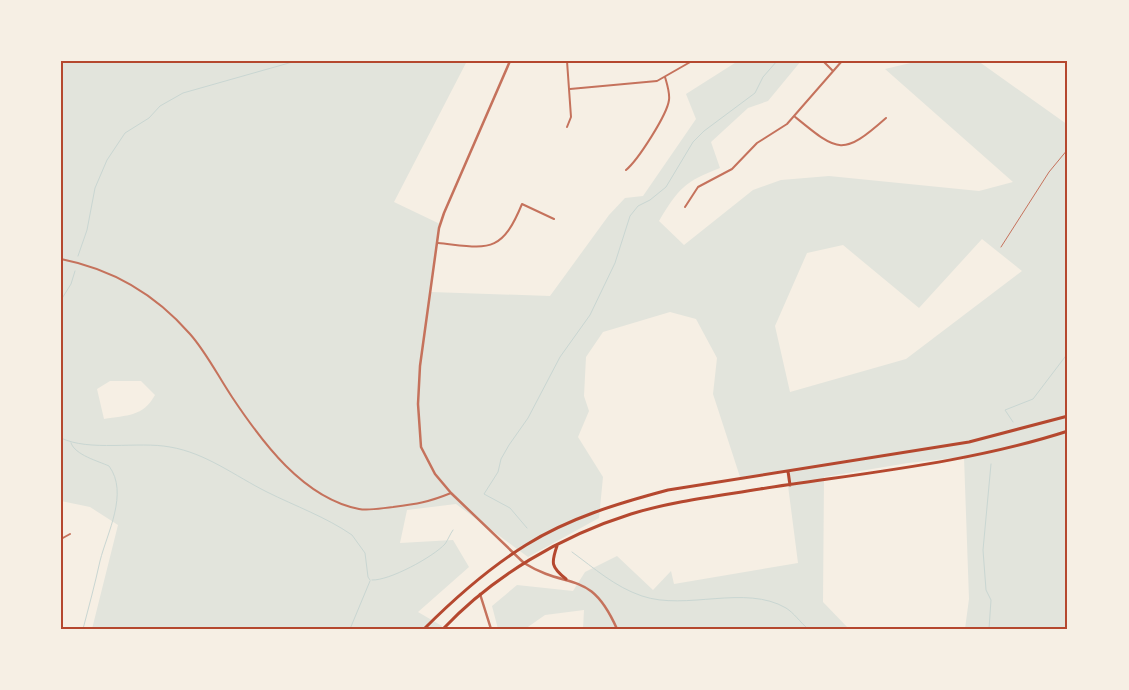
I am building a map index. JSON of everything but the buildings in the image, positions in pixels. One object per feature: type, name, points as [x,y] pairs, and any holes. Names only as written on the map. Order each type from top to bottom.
[{"type":"main road","points":[[424,629],[475,582],[527,544],[578,520],[626,502],[668,490],[968,442],[1068,416]]},
{"type":"main road","points":[[443,629],[480,594],[524,563],[557,545],[631,514],[716,496],[971,456],[1068,431]]},
{"type":"main road","points":[[788,471],[790,484]]},
{"type":"main road","points":[[557,545],[552,559],[555,570],[566,579]]},
{"type":"street","points":[[510,61],[444,212],[420,366],[418,427],[421,446],[435,474],[451,493],[524,563],[537,572],[588,587],[602,600],[617,629]]},
{"type":"street","points":[[567,61],[571,117],[567,127]]},
{"type":"street","points":[[570,89],[657,82],[692,61]]},
{"type":"street","points":[[823,61],[833,71]]},
{"type":"street","points":[[685,207],[698,187],[732,169],[757,142],[780,131],[842,61]]},
{"type":"street","points":[[626,170],[637,161],[668,104],[669,93],[666,77]]},
{"type":"street","points":[[794,116],[827,143],[848,146],[860,141],[886,118]]},
{"type":"street","points":[[438,243],[474,247],[494,244],[511,228],[522,204],[554,218]]},
{"type":"street","points":[[61,259],[90,267],[138,287],[164,307],[198,343],[232,398],[280,460],[306,485],[323,497],[361,510],[426,504],[451,493]]},
{"type":"street","points":[[61,539],[70,534]]},
{"type":"street","points":[[480,594],[491,629]]},
{"type":"lane","points":[[1001,247],[1048,172],[1068,149]]},
{"type":"shaded area","points":[[61,61],[467,61],[394,202],[440,224],[431,292],[550,296],[609,215],[625,198],[643,196],[696,119],[686,94],[738,61],[801,61],[768,101],[748,108],[711,142],[720,168],[690,182],[684,187],[659,221],[684,245],[753,190],[781,180],[829,176],[979,191],[1013,182],[885,69],[919,61],[978,61],[1068,125],[1068,629],[965,629],[969,599],[964,457],[908,463],[824,477],[823,602],[849,629],[583,629],[584,610],[545,615],[525,629],[498,629],[492,606],[517,585],[573,591],[585,572],[617,556],[653,590],[671,571],[674,584],[798,563],[786,470],[741,480],[713,394],[717,358],[696,319],[670,312],[603,332],[586,357],[584,396],[589,411],[578,437],[603,477],[599,518],[528,557],[456,504],[407,510],[400,543],[453,540],[469,567],[418,612],[442,626],[440,629],[92,629],[118,525],[90,507],[61,501]],"holes":[[[982,239],[1022,271],[906,359],[790,392],[775,326],[807,253],[843,245],[919,308]],[[110,381],[141,381],[155,395],[145,407],[134,414],[104,419],[97,389]]]},
{"type":"waterway","points":[[78,256],[87,230],[95,188],[107,160],[125,133],[149,118],[160,106],[183,93],[296,61]]},
{"type":"waterway","points":[[527,528],[510,508],[484,494],[498,472],[501,459],[528,418],[560,357],[590,315],[615,263],[630,216],[638,206],[650,200],[666,187],[693,142],[704,131],[755,93],[763,77],[777,61]]},
{"type":"waterway","points":[[61,300],[71,284],[75,271]]},
{"type":"waterway","points":[[1013,422],[1005,410],[1033,399],[1068,353]]},
{"type":"waterway","points":[[61,438],[85,444],[157,445],[196,454],[352,535],[365,553],[370,580]]},
{"type":"waterway","points":[[71,443],[77,451],[109,466],[115,477],[117,488],[115,513],[100,561],[83,629]]},
{"type":"waterway","points":[[989,629],[991,600],[986,590],[983,550],[991,464]]},
{"type":"waterway","points":[[372,580],[389,577],[421,561],[445,544],[453,530]]},
{"type":"waterway","points":[[572,552],[614,582],[642,596],[659,600],[677,601],[734,598],[770,601],[789,610],[808,629]]},
{"type":"waterway","points":[[350,629],[370,581]]}]
